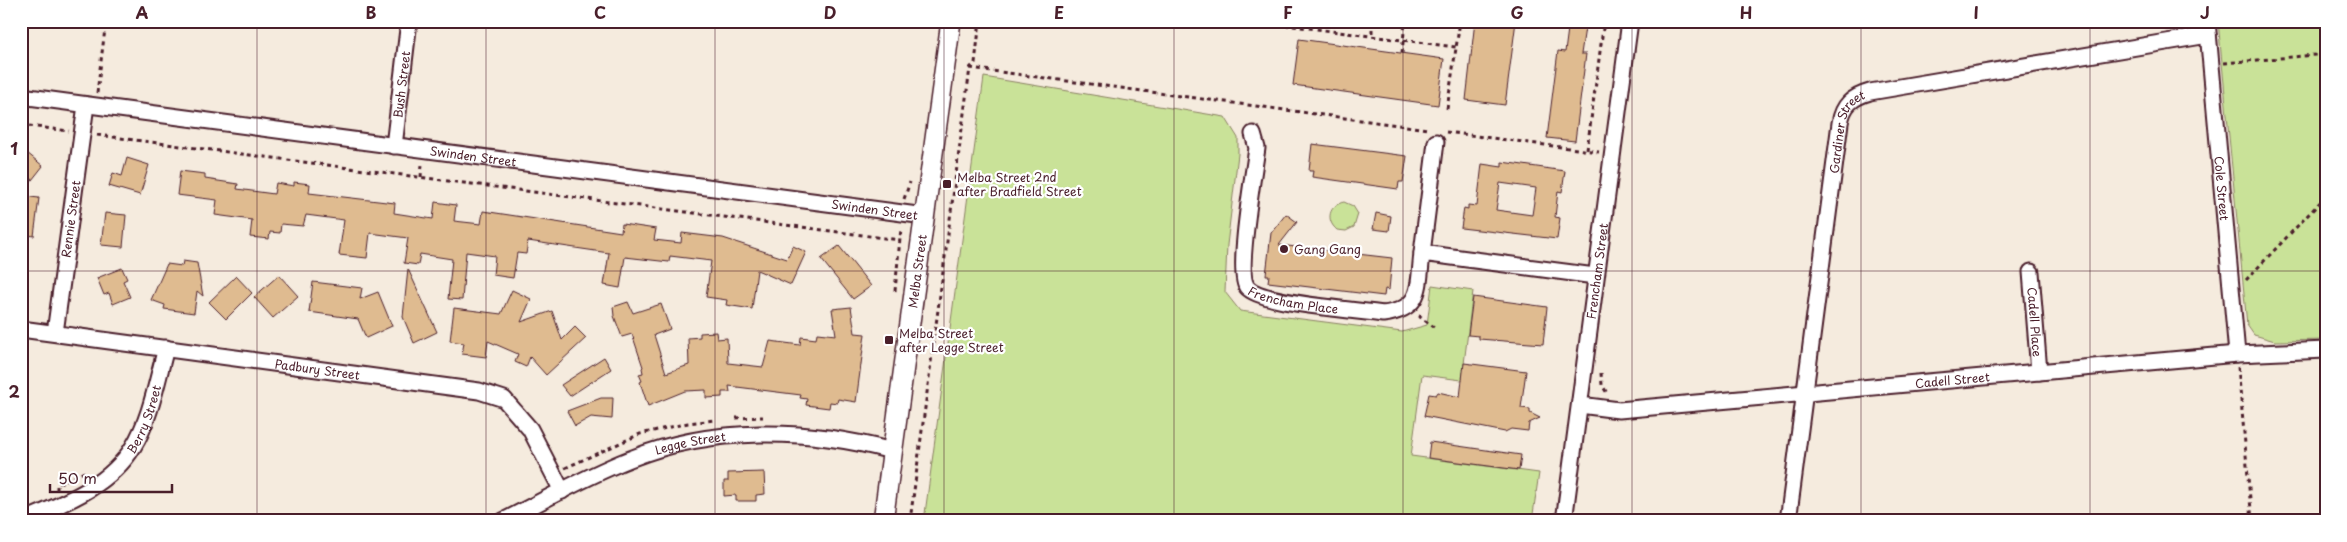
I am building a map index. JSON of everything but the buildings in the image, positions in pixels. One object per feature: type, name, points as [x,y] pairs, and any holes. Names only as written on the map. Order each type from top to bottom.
[{"type":"street","name":"Bush Street","points":[[394,146],[410,21]]},
{"type":"street","name":"Melba Street","points":[[884,521],[951,21]]},
{"type":"street","name":"Frencham Street","points":[[1564,521],[1630,21]]},
{"type":"street","name":"Cole Street","points":[[2208,28],[2237,354]]},
{"type":"street","name":"Gardiner Street","points":[[1788,521],[1840,123],[1842,113],[1847,104],[1858,96],[1870,92],[2208,28]]},
{"type":"street","name":"Swinden Street","points":[[21,96],[925,216]]},
{"type":"street","name":"Rennie Street","points":[[55,334],[82,133],[90,106]]},
{"type":"street","name":"Frencham Place","points":[[1253,134],[1257,148],[1242,263],[1246,286],[1255,294],[1274,300],[1384,314],[1400,312],[1408,307],[1413,301],[1418,287],[1436,134]]},
{"type":"street","points":[[1422,253],[1595,276]]},
{"type":"street","name":"Cadell Place","points":[[2031,272],[2039,372]]},
{"type":"street","name":"Padbury Street","points":[[21,329],[479,391],[504,399],[530,429],[562,491]]},
{"type":"street","name":"Berry Street","points":[[23,521],[72,499],[118,468],[133,447],[145,421],[166,348]]},
{"type":"street","name":"Cadell Street","points":[[1580,405],[1620,410],[2237,354],[2326,350]]},
{"type":"street","name":"Legge Street","points":[[503,521],[629,459],[698,438],[782,434],[872,446],[892,451]]},
{"type":"path","points":[[90,106],[106,21]]},
{"type":"path","points":[[910,521],[970,68],[975,63],[980,21]]},
{"type":"path","points":[[1372,21],[1372,37]]},
{"type":"path","points":[[1402,53],[1405,21]]},
{"type":"path","points":[[1446,109],[1460,21]]},
{"type":"path","points":[[1587,150],[1604,21]]},
{"type":"path","points":[[1277,24],[1456,47]]},
{"type":"path","points":[[2211,65],[2326,54]]},
{"type":"path","points":[[970,68],[1436,134],[1599,152]]},
{"type":"path","points":[[21,125],[900,240]]},
{"type":"path","points":[[2241,286],[2326,196]]},
{"type":"path","points":[[2237,354],[2252,521]]},
{"type":"path","points":[[1600,376],[1602,385],[1610,396]]},
{"type":"path","points":[[57,484],[90,469]]},
{"type":"green space","points":[[2218,21],[2326,21],[2326,340],[2275,341],[2254,335],[2247,325]]},
{"type":"green space","points":[[984,77],[1225,117],[1238,138],[1238,154],[1227,245],[1225,292],[1240,311],[1402,332],[1427,325],[1432,285],[1473,291],[1462,380],[1422,375],[1411,456],[1539,473],[1532,521],[924,521]]},
{"type":"green space","points":[[1344,202],[1353,206],[1358,214],[1354,227],[1346,231],[1337,230],[1330,218],[1330,213],[1335,206]]},
{"type":"place","name":"Melba Street 2nd after Bradfield Street","points":[[947,184]]},
{"type":"place","name":"Gang Gang","points":[[1284,249]]},
{"type":"place","name":"Melba Street after Legge Street","points":[[889,340]]}]
